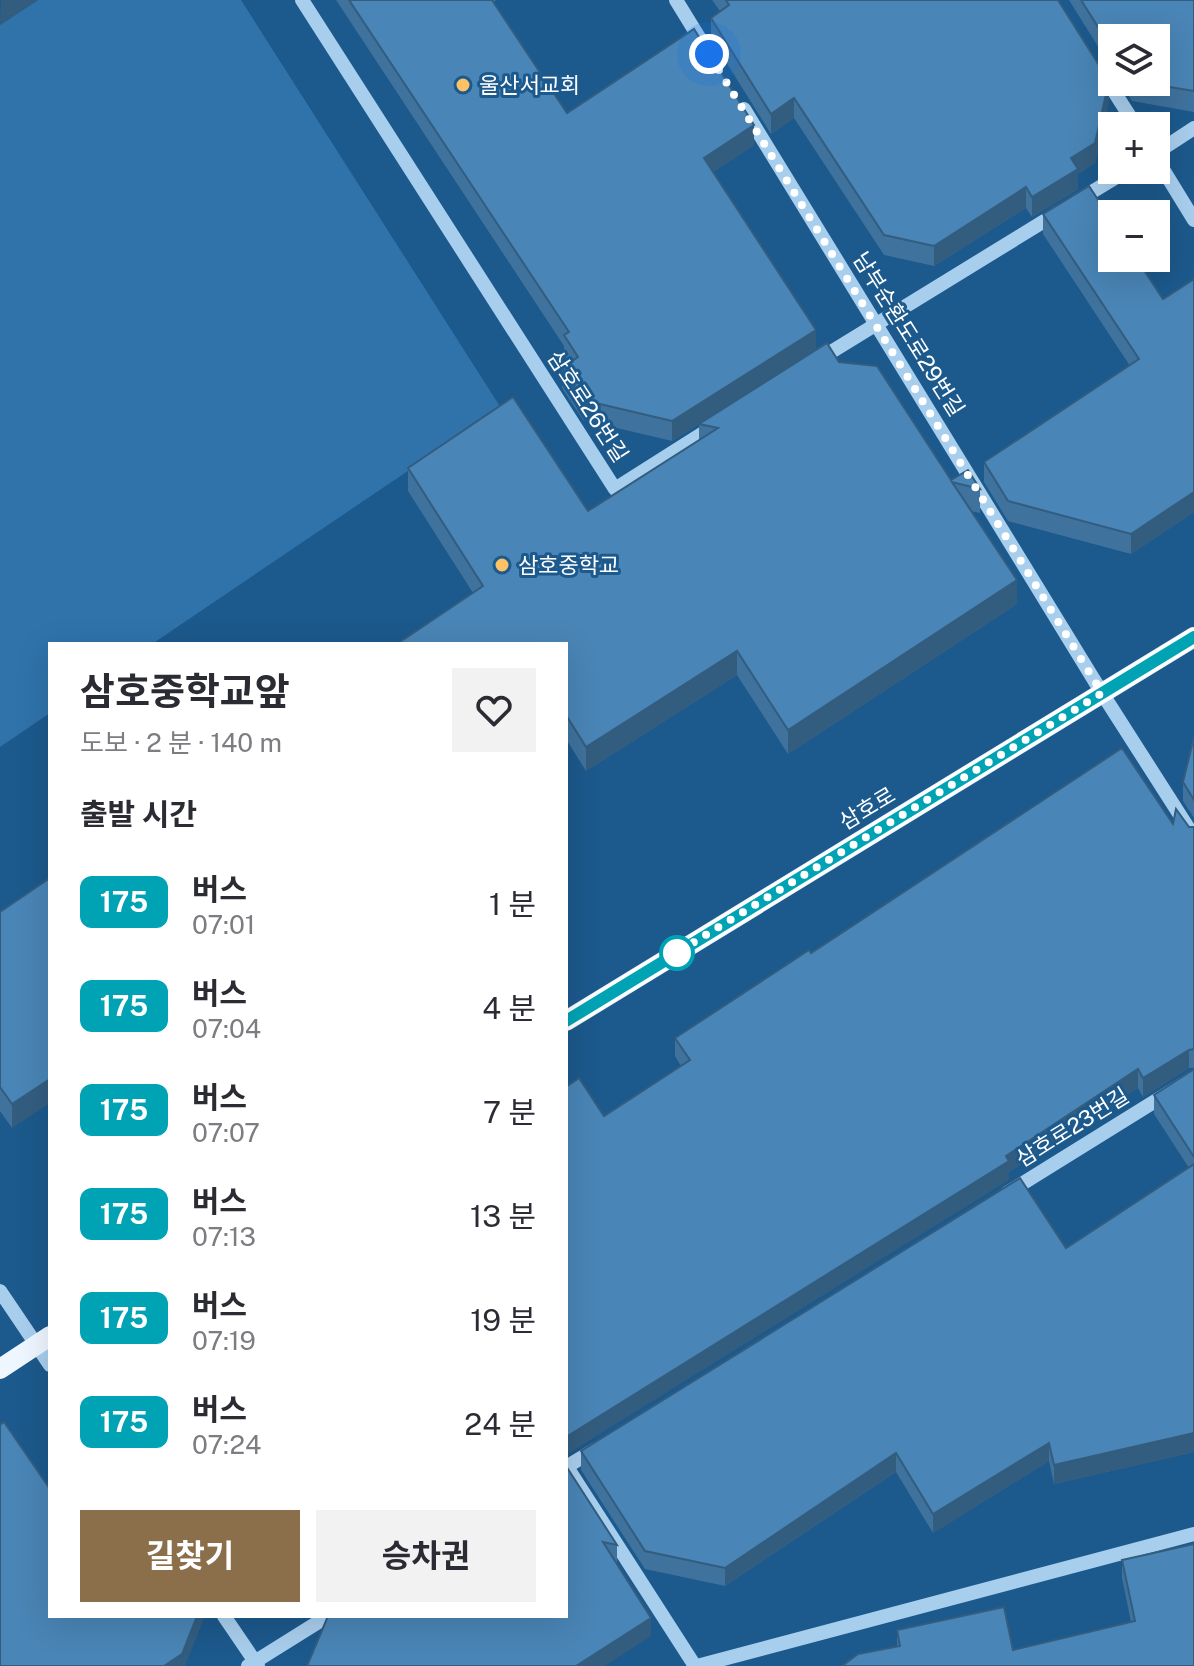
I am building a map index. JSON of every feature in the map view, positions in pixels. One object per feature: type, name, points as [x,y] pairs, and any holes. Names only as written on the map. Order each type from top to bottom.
[{"type":"main road","name":"삼호로","points":[[568,1020],[1194,637]]},
{"type":"main road","points":[[0,1369],[43,1341]]},
{"type":"street","name":"삼호로26번길","points":[[302,0],[615,489],[730,416]]},
{"type":"street","points":[[676,0],[709,54]]},
{"type":"street","points":[[1088,50],[1127,112]]},
{"type":"street","name":"남부순환도로29번길","points":[[735,94],[1102,693]]},
{"type":"street","points":[[1170,145],[1194,128]]},
{"type":"street","points":[[1170,179],[1194,220]]},
{"type":"street","points":[[807,367],[1105,184]]},
{"type":"street","points":[[1102,693],[1194,837]]},
{"type":"street","name":"삼호로23번길","points":[[994,1202],[1194,1077]]},
{"type":"street","points":[[0,1291],[43,1341]]},
{"type":"street","points":[[568,1466],[607,1442]]},
{"type":"street","points":[[568,1469],[696,1666],[1194,1534]]},
{"type":"street","points":[[225,1618],[254,1664],[325,1618]]},
{"type":"shaded area","points":[[38,0],[241,0],[501,408],[155,642],[48,642],[48,714],[0,747],[0,25]]},
{"type":"building","points":[[349,0],[492,0],[567,113],[694,29],[754,125],[704,158],[816,330],[672,421],[583,400],[562,368],[578,357],[564,335],[569,332]]},
{"type":"building","points":[[726,0],[1058,0],[1098,64],[1098,96],[1106,96],[1102,112],[1098,112],[1095,143],[1071,158],[1078,169],[1032,197],[1026,187],[934,246],[884,235],[794,98],[771,114],[711,18],[729,5]]},
{"type":"building","points":[[1081,0],[1194,0],[1194,91],[1170,87],[1170,24],[1098,24],[1098,27]]},
{"type":"building","points":[[1089,186],[1098,200],[1098,272],[1145,272],[1163,299],[1194,279],[1194,492],[1131,534],[1008,501],[984,462],[1139,359],[1043,214]]},
{"type":"building","points":[[827,343],[839,362],[877,366],[951,480],[968,470],[980,489],[952,482],[1017,580],[788,730],[737,651],[586,747],[568,718],[568,642],[400,642],[483,586],[408,468],[513,397],[588,511],[718,428],[699,424]]},
{"type":"building","points":[[1194,737],[1194,800],[1183,782]]},
{"type":"building","points":[[1122,748],[1173,824],[1176,809],[1189,827],[1194,827],[1194,1049],[1143,1078],[1138,1069],[1006,1156],[1009,1161],[568,1436],[568,1086],[579,1078],[604,1116],[690,1060],[675,1038],[809,950],[811,953]]},
{"type":"building","points":[[48,879],[48,1080],[12,1104],[0,1087],[0,912]]},
{"type":"building","points":[[1194,1069],[1194,1157],[1154,1095]]},
{"type":"building","points":[[1194,1164],[1194,1433],[1054,1465],[1049,1443],[933,1514],[896,1453],[725,1568],[645,1551],[581,1451],[1020,1178],[1066,1248]]},
{"type":"building","points":[[4,1422],[48,1486],[48,1618],[196,1618],[182,1654],[164,1666],[0,1666],[0,1425]]},
{"type":"building","points":[[568,1469],[617,1545],[603,1542],[651,1618],[576,1666],[307,1666],[327,1618],[568,1618]]},
{"type":"building","points":[[1194,1544],[1194,1666],[842,1666],[858,1654],[900,1646],[897,1630],[1004,1607],[1013,1650],[1135,1621],[1122,1560]]},
{"type":"bus line","name":"175","points":[[568,1020],[1194,637]]},
{"type":"place","name":"울산서교회","points":[[463,85]]},
{"type":"place","name":"삼호중학교","points":[[502,565]]},
{"type":"route","points":[[677,953],[673,955],[1102,693],[709,54]]}]
